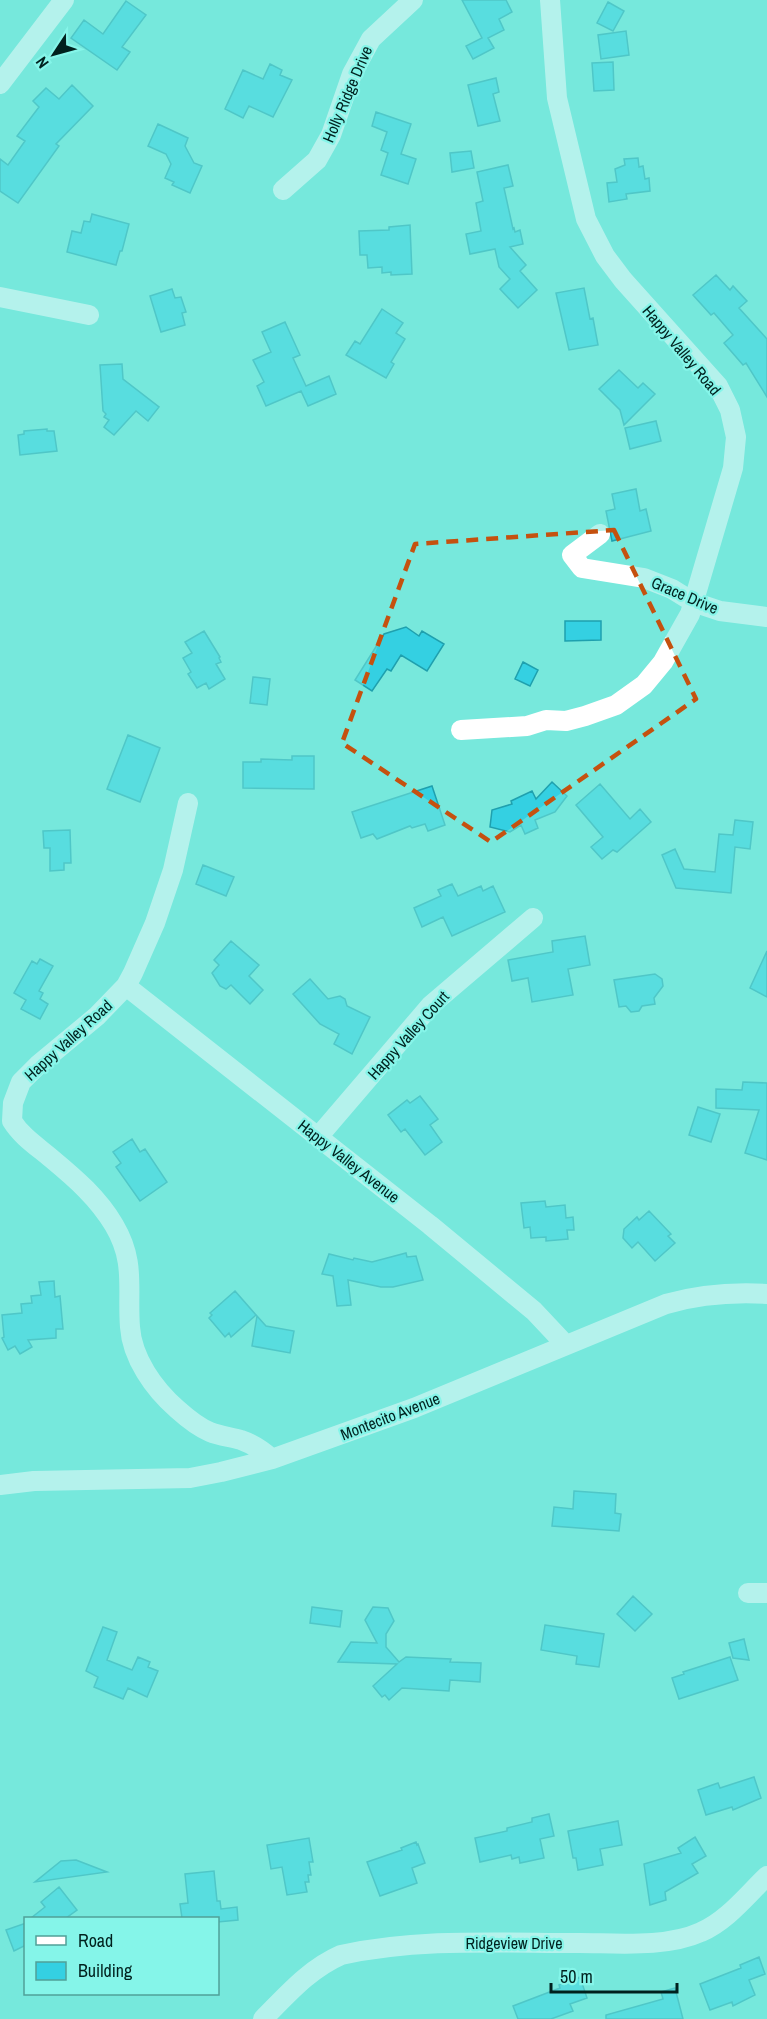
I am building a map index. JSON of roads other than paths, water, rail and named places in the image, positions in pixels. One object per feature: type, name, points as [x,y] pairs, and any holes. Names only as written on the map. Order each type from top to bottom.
[{"type":"street","points":[[0,84],[64,0]]},
{"type":"street","name":"Holly Ridge Drive","points":[[283,190],[317,160],[331,135],[352,74],[371,39],[413,0]]},
{"type":"street","name":"Happy Valley Road","points":[[461,730],[527,726],[546,720],[566,721],[616,705],[644,685],[663,662],[690,614],[733,468],[736,437],[730,410],[718,386],[623,280],[605,256],[586,219],[557,98],[550,0]]},
{"type":"street","points":[[0,297],[89,315]]},
{"type":"street","name":"Grace Drive","points":[[600,534],[572,555],[582,568],[644,578],[672,589],[693,602],[720,611],[767,617]]},
{"type":"street","name":"Happy Valley Road","points":[[188,803],[171,878],[141,958],[126,986],[97,1016],[21,1082],[13,1103],[12,1122],[26,1138],[85,1187],[114,1225],[123,1241],[130,1272],[130,1328],[133,1342],[154,1384],[175,1408],[200,1427],[213,1433],[243,1440],[272,1459]]},
{"type":"street","name":"Happy Valley Court","points":[[318,1137],[431,1005],[533,918]]},
{"type":"street","name":"Happy Valley Avenue","points":[[126,986],[430,1225],[534,1311],[565,1344]]},
{"type":"street","name":"Montecito Avenue","points":[[0,1485],[34,1481],[205,1476],[272,1459],[414,1408],[565,1344],[682,1299],[767,1294]]},
{"type":"street","name":"Ridgeview Drive","points":[[263,2019],[305,1977],[329,1960],[341,1955],[454,1943],[628,1943],[680,1939],[702,1932],[721,1920],[767,1876]]}]
